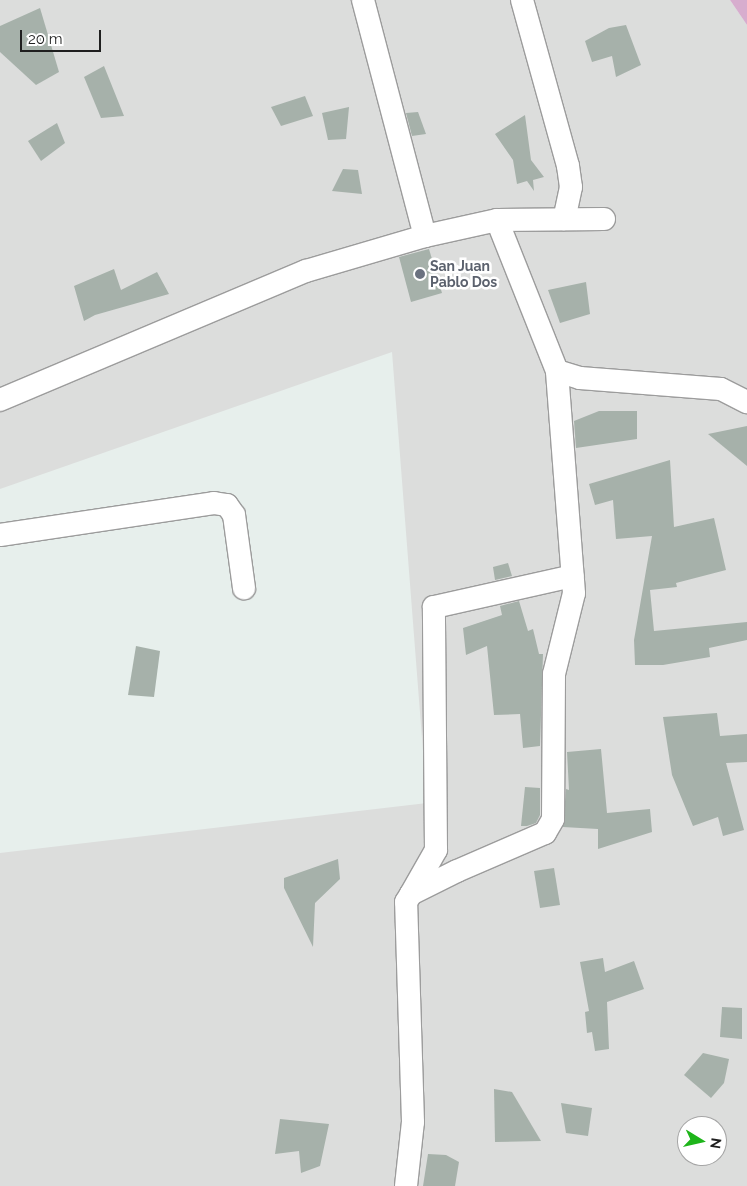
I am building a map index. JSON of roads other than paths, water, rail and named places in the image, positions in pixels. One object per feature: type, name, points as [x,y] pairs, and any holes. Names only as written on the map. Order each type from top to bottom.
[{"type":"street","points":[[363,0],[425,236]]},
{"type":"street","points":[[522,0],[568,166],[571,188],[564,219]]},
{"type":"street","points":[[0,400],[306,271],[425,236],[497,220],[604,219]]},
{"type":"street","points":[[411,894],[550,828],[553,820],[554,674],[574,593],[558,371],[497,220]]},
{"type":"street","points":[[558,371],[580,378],[721,389],[747,402]]},
{"type":"street","points":[[0,535],[214,503],[226,505],[234,515],[244,588]]},
{"type":"street","points":[[406,1186],[413,1122],[411,1030],[404,924],[406,902],[436,850],[434,607],[573,576]]},
{"type":"place","name":"San Juan Pablo Dos","points":[[420,274]]}]
